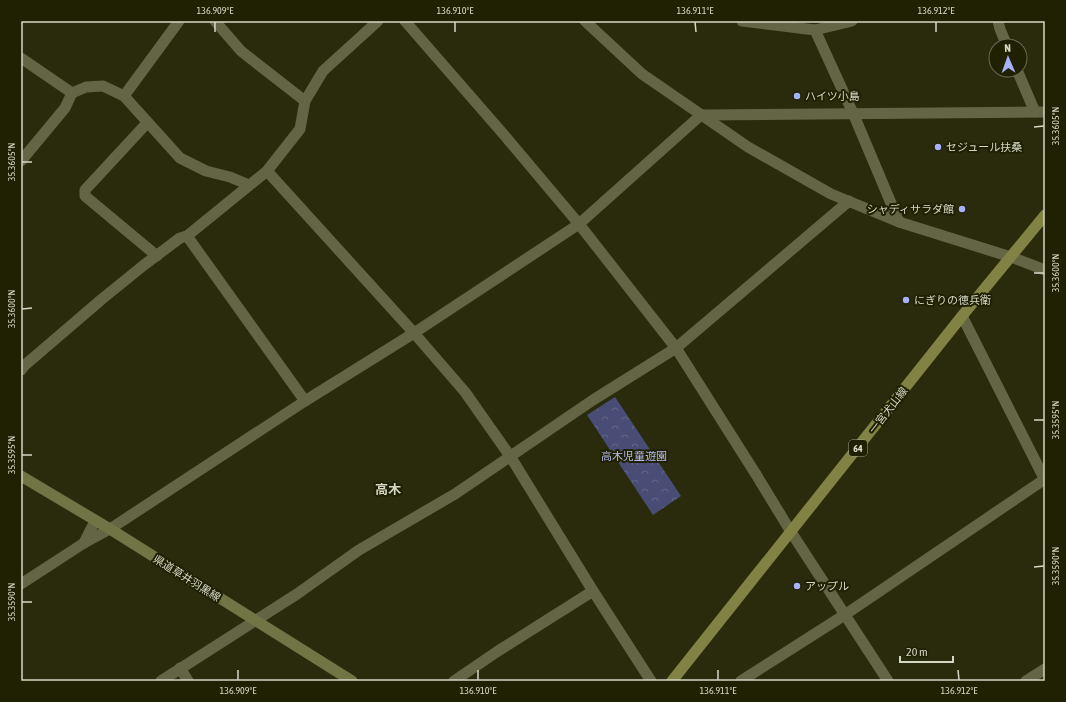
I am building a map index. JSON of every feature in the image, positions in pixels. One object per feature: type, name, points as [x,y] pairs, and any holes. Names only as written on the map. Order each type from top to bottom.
[{"type":"main road","name":"一宮犬山線","points":[[672,681],[962,316],[1045,215]]},
{"type":"main road","name":"県道草井羽黒線","points":[[21,476],[110,529],[352,681]]},
{"type":"street","points":[[124,96],[179,21]]},
{"type":"street","points":[[215,21],[241,51],[305,101]]},
{"type":"street","points":[[22,366],[157,256],[180,238],[187,236],[267,171],[300,129],[305,101],[323,71],[378,21]]},
{"type":"street","points":[[404,21],[506,136],[579,224],[676,348],[791,532],[846,614],[888,681]]},
{"type":"street","points":[[585,21],[642,74],[748,147],[831,194],[899,222],[1045,270]]},
{"type":"street","points":[[742,21],[815,30],[852,21]]},
{"type":"street","points":[[998,21],[1004,38]]},
{"type":"street","points":[[815,30],[853,113],[899,222]]},
{"type":"street","points":[[21,58],[72,93]]},
{"type":"street","points":[[21,584],[84,543],[110,529],[305,401],[414,334],[579,224],[701,115],[1040,112],[1021,78]]},
{"type":"street","points":[[21,161],[65,108],[72,93],[86,87],[103,86],[124,96],[180,158],[206,172],[230,177],[249,185]]},
{"type":"street","points":[[147,123],[85,190],[85,196],[157,256]]},
{"type":"street","points":[[267,171],[465,392],[510,456],[593,591],[651,681]]},
{"type":"street","points":[[161,681],[255,621],[359,550],[455,494],[593,400],[676,348],[849,201]]},
{"type":"street","points":[[187,236],[305,401]]},
{"type":"street","points":[[741,681],[846,614],[1045,479],[962,316]]},
{"type":"street","points":[[84,543],[95,521]]},
{"type":"street","points":[[454,681],[498,651],[593,591]]},
{"type":"street","points":[[180,668],[188,681]]},
{"type":"street","points":[[1026,681],[1045,669]]},
{"type":"green space","name":"高木児童遊園","points":[[615,397],[681,496],[653,515],[587,415]]},
{"type":"place","name":"ハイツ小島","points":[[797,96]]},
{"type":"place","name":"セジュール扶桑","points":[[938,147]]},
{"type":"place","name":"シャディサラダ館","points":[[962,209]]},
{"type":"place","name":"にぎりの徳兵衛","points":[[906,300]]},
{"type":"place","name":"アップル","points":[[797,586]]},
{"type":"district","name":"高木","points":[[388,489]]}]
